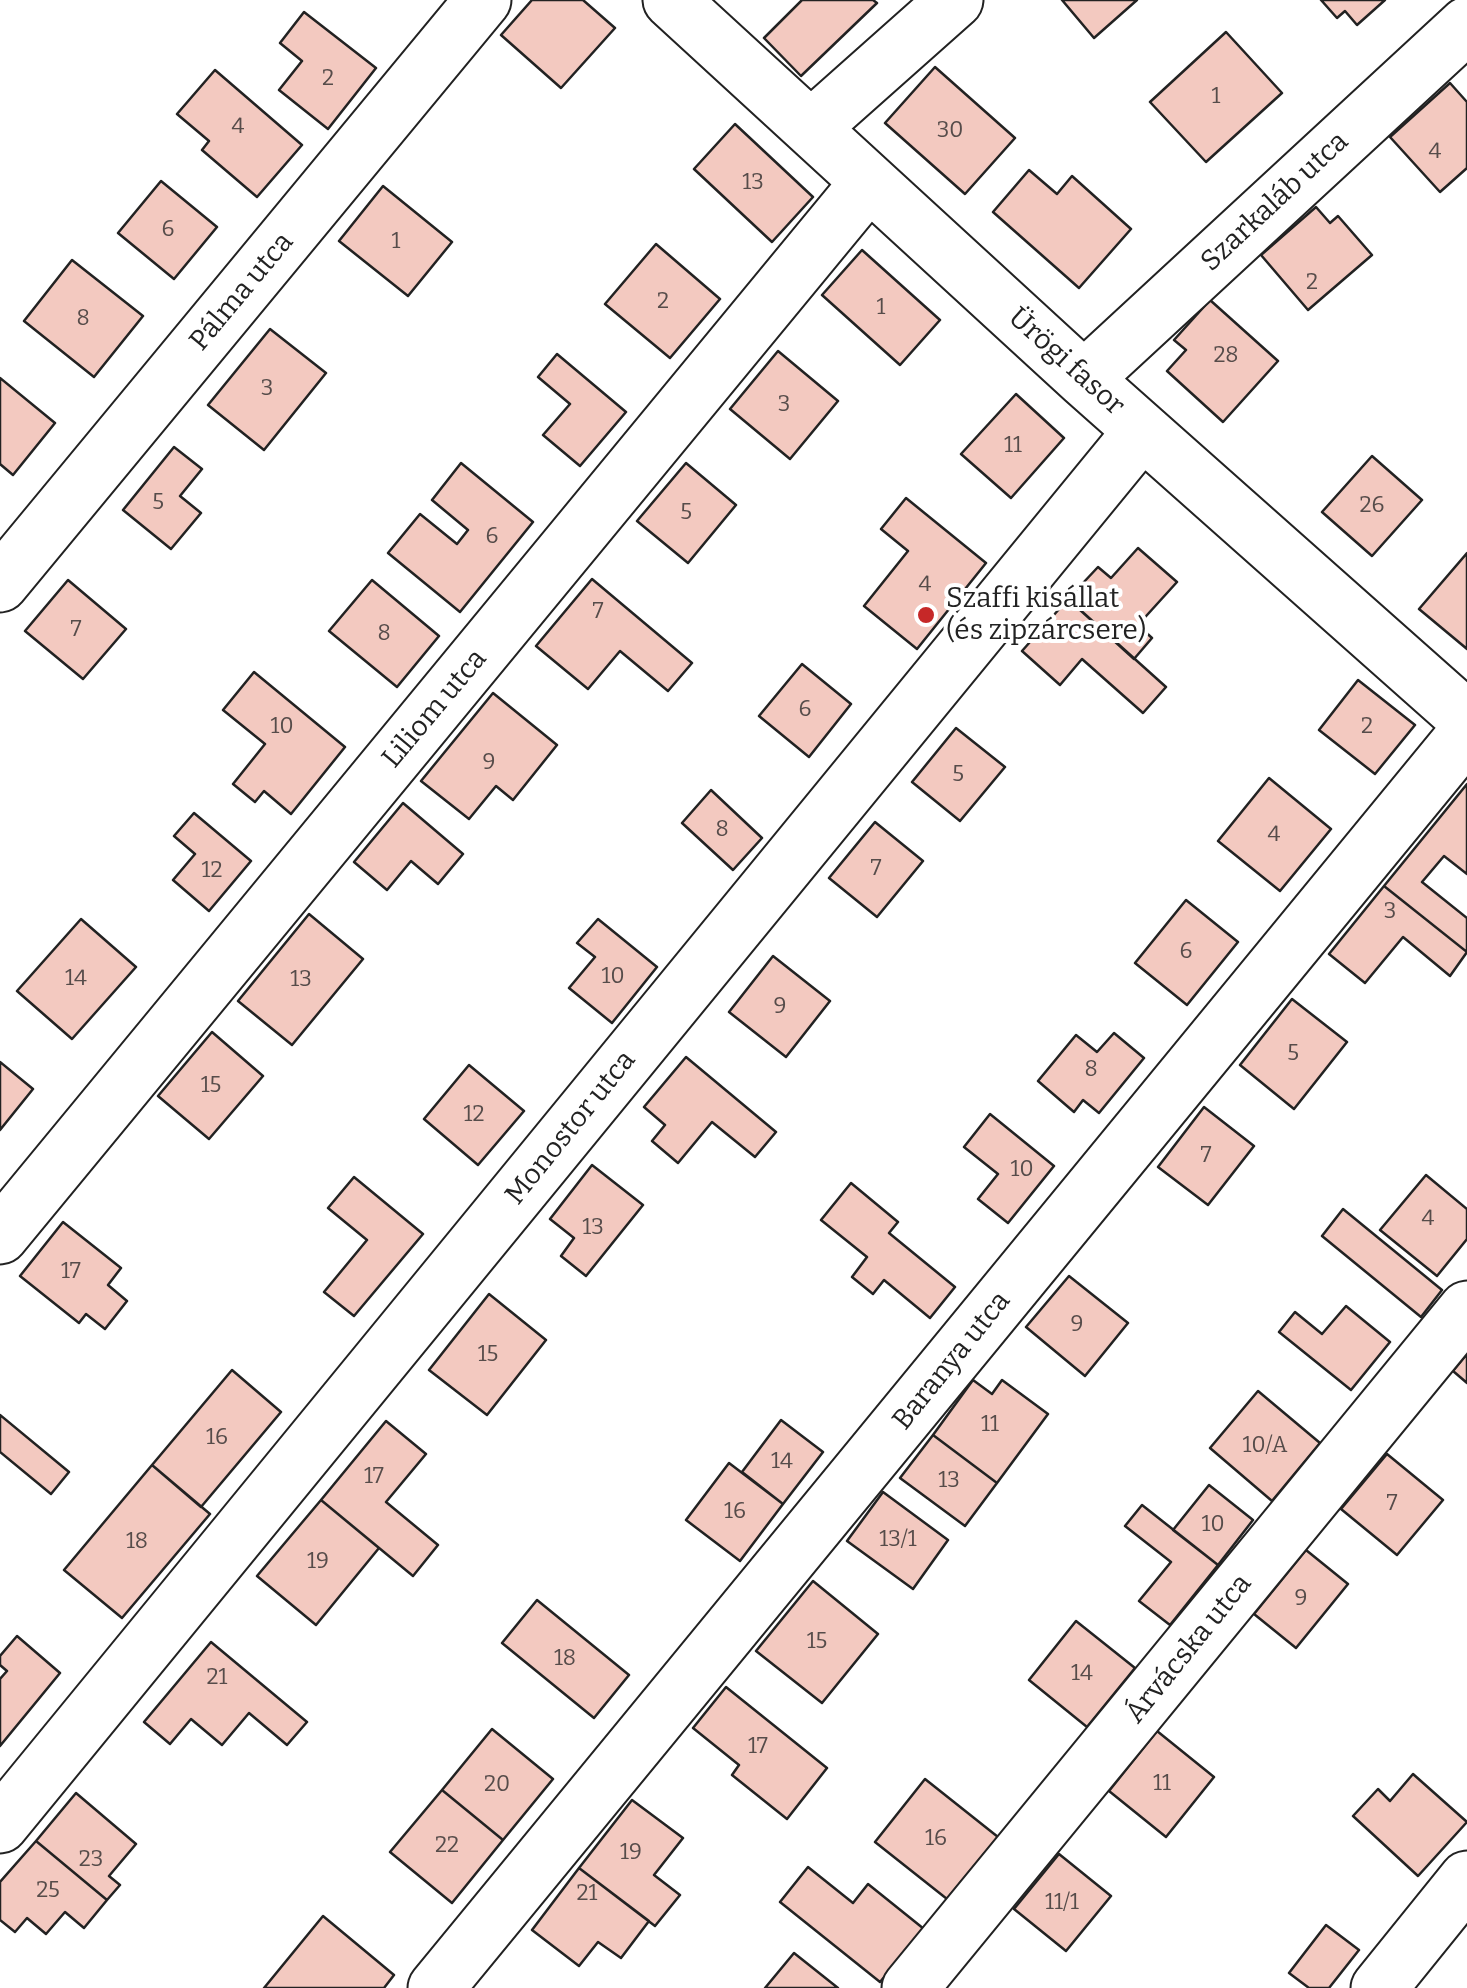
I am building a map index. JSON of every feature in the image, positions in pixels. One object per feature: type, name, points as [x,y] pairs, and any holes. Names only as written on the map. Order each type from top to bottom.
[{"type":"street","name":"Pálma utca","points":[[0,584],[483,0]]},
{"type":"street","name":"Ürögi fasor","points":[[671,0],[1084,379],[1467,718]]},
{"type":"street","points":[[811,128],[955,0]]},
{"type":"street","name":"Szarkaláb utca","points":[[1084,379],[1467,24]]},
{"type":"street","name":"Liliom utca","points":[[0,1236],[869,182]]},
{"type":"street","name":"Monostor utca","points":[[0,1826],[1142,431]]},
{"type":"street","name":"Baranya utca","points":[[436,1988],[1467,734]]},
{"type":"street","name":"Árvácska utca","points":[[910,1988],[1467,1309]]},
{"type":"street","points":[[1379,1988],[1467,1879]]},
{"type":"building","points":[[532,0],[583,0],[615,28],[561,88],[501,35]]},
{"type":"building","points":[[802,0],[877,3],[801,76],[764,38]]},
{"type":"building","points":[[1062,0],[1137,0],[1094,38]]},
{"type":"building","points":[[1321,0],[1385,0],[1357,25],[1345,11],[1337,18]]},
{"type":"building","points":[[304,12],[376,68],[328,129],[279,90],[302,61],[280,43]]},
{"type":"building","points":[[1226,32],[1282,93],[1206,162],[1150,102]]},
{"type":"building","points":[[935,67],[1015,138],[965,194],[885,123]]},
{"type":"building","points":[[215,70],[302,145],[257,197],[202,150],[209,141],[177,114]]},
{"type":"building","points":[[1450,83],[1467,102],[1467,168],[1440,192],[1390,137]]},
{"type":"building","points":[[735,124],[813,197],[772,242],[694,169]]},
{"type":"building","points":[[1029,170],[1057,194],[1072,176],[1131,229],[1079,288],[993,212]]},
{"type":"building","points":[[161,181],[217,227],[174,279],[118,233]]},
{"type":"building","points":[[383,186],[452,242],[408,296],[339,241]]},
{"type":"building","points":[[1316,207],[1330,223],[1338,216],[1372,255],[1308,310],[1261,255]]},
{"type":"building","points":[[656,244],[720,299],[670,358],[605,304]]},
{"type":"building","points":[[862,250],[940,320],[900,365],[822,295]]},
{"type":"building","points":[[72,260],[143,316],[94,377],[24,321]]},
{"type":"building","points":[[1210,300],[1278,361],[1223,422],[1167,371],[1186,350],[1174,340]]},
{"type":"building","points":[[270,329],[326,373],[264,450],[208,405]]},
{"type":"building","points":[[778,351],[838,401],[790,459],[730,409]]},
{"type":"building","points":[[557,354],[626,412],[580,466],[543,435],[570,404],[538,377]]},
{"type":"building","points":[[0,378],[55,423],[13,475],[0,464]]},
{"type":"building","points":[[1016,394],[1064,438],[1011,498],[961,454]]},
{"type":"building","points":[[174,447],[202,469],[180,496],[201,513],[171,549],[123,510]]},
{"type":"building","points":[[1372,456],[1422,500],[1372,556],[1322,512]]},
{"type":"building","points":[[461,463],[533,522],[460,612],[388,553],[420,514],[457,544],[468,530],[432,500]]},
{"type":"building","points":[[686,463],[736,505],[688,563],[637,521]]},
{"type":"building","points":[[906,498],[986,563],[917,649],[864,606],[908,551],[881,529]]},
{"type":"building","points":[[1138,548],[1177,582],[1138,625],[1152,638],[1134,659],[1068,599],[1098,567],[1111,578]]},
{"type":"building","points":[[1467,553],[1467,649],[1419,609]]},
{"type":"building","points":[[592,579],[692,663],[668,691],[620,651],[588,689],[536,646]]},
{"type":"building","points":[[68,580],[126,629],[83,679],[25,631]]},
{"type":"building","points":[[372,580],[439,636],[397,687],[329,631]]},
{"type":"building","points":[[1068,599],[1166,687],[1143,713],[1082,659],[1060,685],[1022,651]]},
{"type":"building","points":[[802,664],[851,704],[809,757],[759,716]]},
{"type":"building","points":[[254,672],[345,747],[291,814],[264,791],[255,802],[233,784],[265,744],[223,710]]},
{"type":"building","points":[[1358,680],[1415,725],[1375,774],[1319,730]]},
{"type":"building","points":[[493,693],[557,745],[513,800],[496,786],[469,819],[421,781]]},
{"type":"building","points":[[956,728],[1005,767],[960,821],[912,782]]},
{"type":"building","points":[[1269,778],[1331,829],[1280,891],[1218,841]]},
{"type":"building","points":[[1467,784],[1467,874],[1444,856],[1422,882],[1467,918],[1467,952],[1384,886]]},
{"type":"building","points":[[711,790],[762,838],[733,870],[682,823]]},
{"type":"building","points":[[403,803],[463,854],[438,884],[411,861],[387,890],[354,862]]},
{"type":"building","points":[[194,813],[251,861],[209,911],[173,880],[195,854],[174,836]]},
{"type":"building","points":[[875,822],[923,861],[877,917],[829,878]]},
{"type":"building","points":[[1384,886],[1467,952],[1450,976],[1403,937],[1365,983],[1329,954]]},
{"type":"building","points":[[1186,900],[1238,942],[1187,1005],[1135,963]]},
{"type":"building","points":[[309,914],[363,959],[292,1045],[238,1001]]},
{"type":"building","points":[[81,919],[136,967],[72,1039],[17,991]]},
{"type":"building","points":[[598,919],[657,967],[612,1023],[569,988],[595,957],[577,943]]},
{"type":"building","points":[[773,956],[830,1001],[786,1057],[729,1012]]},
{"type":"building","points":[[1292,999],[1347,1042],[1294,1109],[1240,1065]]},
{"type":"building","points":[[212,1032],[263,1076],[209,1139],[158,1096]]},
{"type":"building","points":[[1114,1033],[1144,1058],[1099,1113],[1083,1100],[1074,1112],[1038,1081],[1076,1035],[1097,1052]]},
{"type":"building","points":[[686,1057],[776,1132],[755,1157],[712,1122],[678,1163],[652,1141],[665,1125],[644,1107]]},
{"type":"building","points":[[0,1062],[33,1089],[0,1130]]},
{"type":"building","points":[[469,1065],[524,1111],[478,1165],[424,1119]]},
{"type":"building","points":[[1204,1107],[1254,1146],[1208,1205],[1158,1167]]},
{"type":"building","points":[[990,1114],[1054,1166],[1008,1223],[978,1199],[998,1174],[964,1147]]},
{"type":"building","points":[[592,1165],[643,1205],[586,1276],[561,1256],[574,1238],[550,1219]]},
{"type":"building","points":[[1426,1175],[1467,1209],[1467,1239],[1437,1276],[1380,1230]]},
{"type":"building","points":[[354,1177],[423,1234],[354,1316],[324,1292],[367,1240],[328,1208]]},
{"type":"building","points":[[851,1183],[898,1222],[889,1233],[955,1287],[930,1318],[884,1280],[873,1294],[852,1277],[867,1257],[821,1220]]},
{"type":"building","points":[[1343,1209],[1442,1290],[1421,1317],[1322,1236]]},
{"type":"building","points":[[63,1222],[121,1268],[108,1285],[127,1301],[105,1329],[86,1314],[79,1323],[20,1276]]},
{"type":"building","points":[[1069,1276],[1128,1323],[1085,1376],[1026,1327]]},
{"type":"building","points":[[489,1294],[546,1340],[487,1415],[429,1370]]},
{"type":"building","points":[[1346,1306],[1390,1342],[1351,1390],[1279,1332],[1295,1312],[1322,1334]]},
{"type":"building","points":[[1467,1354],[1467,1383],[1453,1371]]},
{"type":"building","points":[[232,1370],[281,1412],[201,1507],[152,1465]]},
{"type":"building","points":[[973,1380],[992,1394],[1002,1380],[1048,1414],[997,1483],[933,1435]]},
{"type":"building","points":[[1258,1391],[1320,1443],[1272,1501],[1210,1448]]},
{"type":"building","points":[[0,1415],[69,1472],[51,1494],[0,1452]]},
{"type":"building","points":[[781,1420],[823,1452],[783,1504],[742,1472]]},
{"type":"building","points":[[386,1421],[426,1454],[386,1502],[438,1545],[413,1576],[321,1500]]},
{"type":"building","points":[[933,1435],[997,1483],[965,1526],[900,1478]]},
{"type":"building","points":[[1387,1454],[1443,1500],[1397,1555],[1341,1509]]},
{"type":"building","points":[[729,1463],[783,1504],[740,1561],[686,1520]]},
{"type":"building","points":[[152,1465],[210,1514],[122,1618],[64,1570]]},
{"type":"building","points":[[1209,1485],[1253,1520],[1218,1565],[1173,1530]]},
{"type":"building","points":[[883,1492],[948,1540],[913,1589],[847,1541]]},
{"type":"building","points":[[321,1500],[379,1548],[316,1625],[257,1576]]},
{"type":"building","points":[[1142,1505],[1218,1565],[1170,1625],[1139,1601],[1171,1562],[1125,1526]]},
{"type":"building","points":[[1306,1550],[1348,1584],[1296,1648],[1254,1614]]},
{"type":"building","points":[[813,1581],[878,1634],[822,1703],[756,1651]]},
{"type":"building","points":[[537,1600],[629,1675],[594,1718],[502,1643]]},
{"type":"building","points":[[1076,1621],[1135,1668],[1087,1727],[1029,1680]]},
{"type":"building","points":[[17,1636],[60,1673],[0,1746],[0,1679],[7,1671],[0,1665],[0,1656]]},
{"type":"building","points":[[211,1642],[307,1722],[287,1745],[249,1713],[222,1745],[191,1719],[170,1744],[144,1722]]},
{"type":"building","points":[[726,1687],[827,1768],[787,1819],[732,1775],[739,1765],[693,1728]]},
{"type":"building","points":[[492,1729],[553,1779],[503,1840],[442,1790]]},
{"type":"building","points":[[1157,1731],[1214,1777],[1166,1837],[1109,1791]]},
{"type":"building","points":[[1413,1774],[1467,1822],[1418,1876],[1353,1816],[1378,1789],[1390,1801]]},
{"type":"building","points":[[925,1779],[998,1837],[947,1899],[875,1842]]},
{"type":"building","points":[[442,1790],[503,1840],[452,1903],[390,1852]]},
{"type":"building","points":[[76,1793],[136,1844],[109,1876],[120,1885],[107,1900],[36,1841]]},
{"type":"building","points":[[632,1800],[683,1838],[654,1875],[680,1895],[655,1926],[579,1868]]},
{"type":"building","points":[[36,1841],[107,1900],[84,1928],[65,1912],[46,1934],[27,1918],[15,1932],[0,1920],[0,1882]]},
{"type":"building","points":[[1059,1854],[1111,1896],[1066,1951],[1014,1909]]},
{"type":"building","points":[[808,1867],[853,1903],[868,1884],[924,1929],[880,1982],[780,1902]]},
{"type":"building","points":[[579,1868],[649,1921],[621,1958],[598,1942],[579,1966],[532,1930]]},
{"type":"building","points":[[323,1916],[394,1975],[384,1988],[264,1988]]},
{"type":"building","points":[[1326,1925],[1359,1950],[1329,1988],[1309,1988],[1289,1973]]},
{"type":"building","points":[[794,1953],[838,1988],[765,1988]]},
{"type":"place","name":"Szaffi kisállat (és zipzárcsere)","points":[[926,615]]}]
